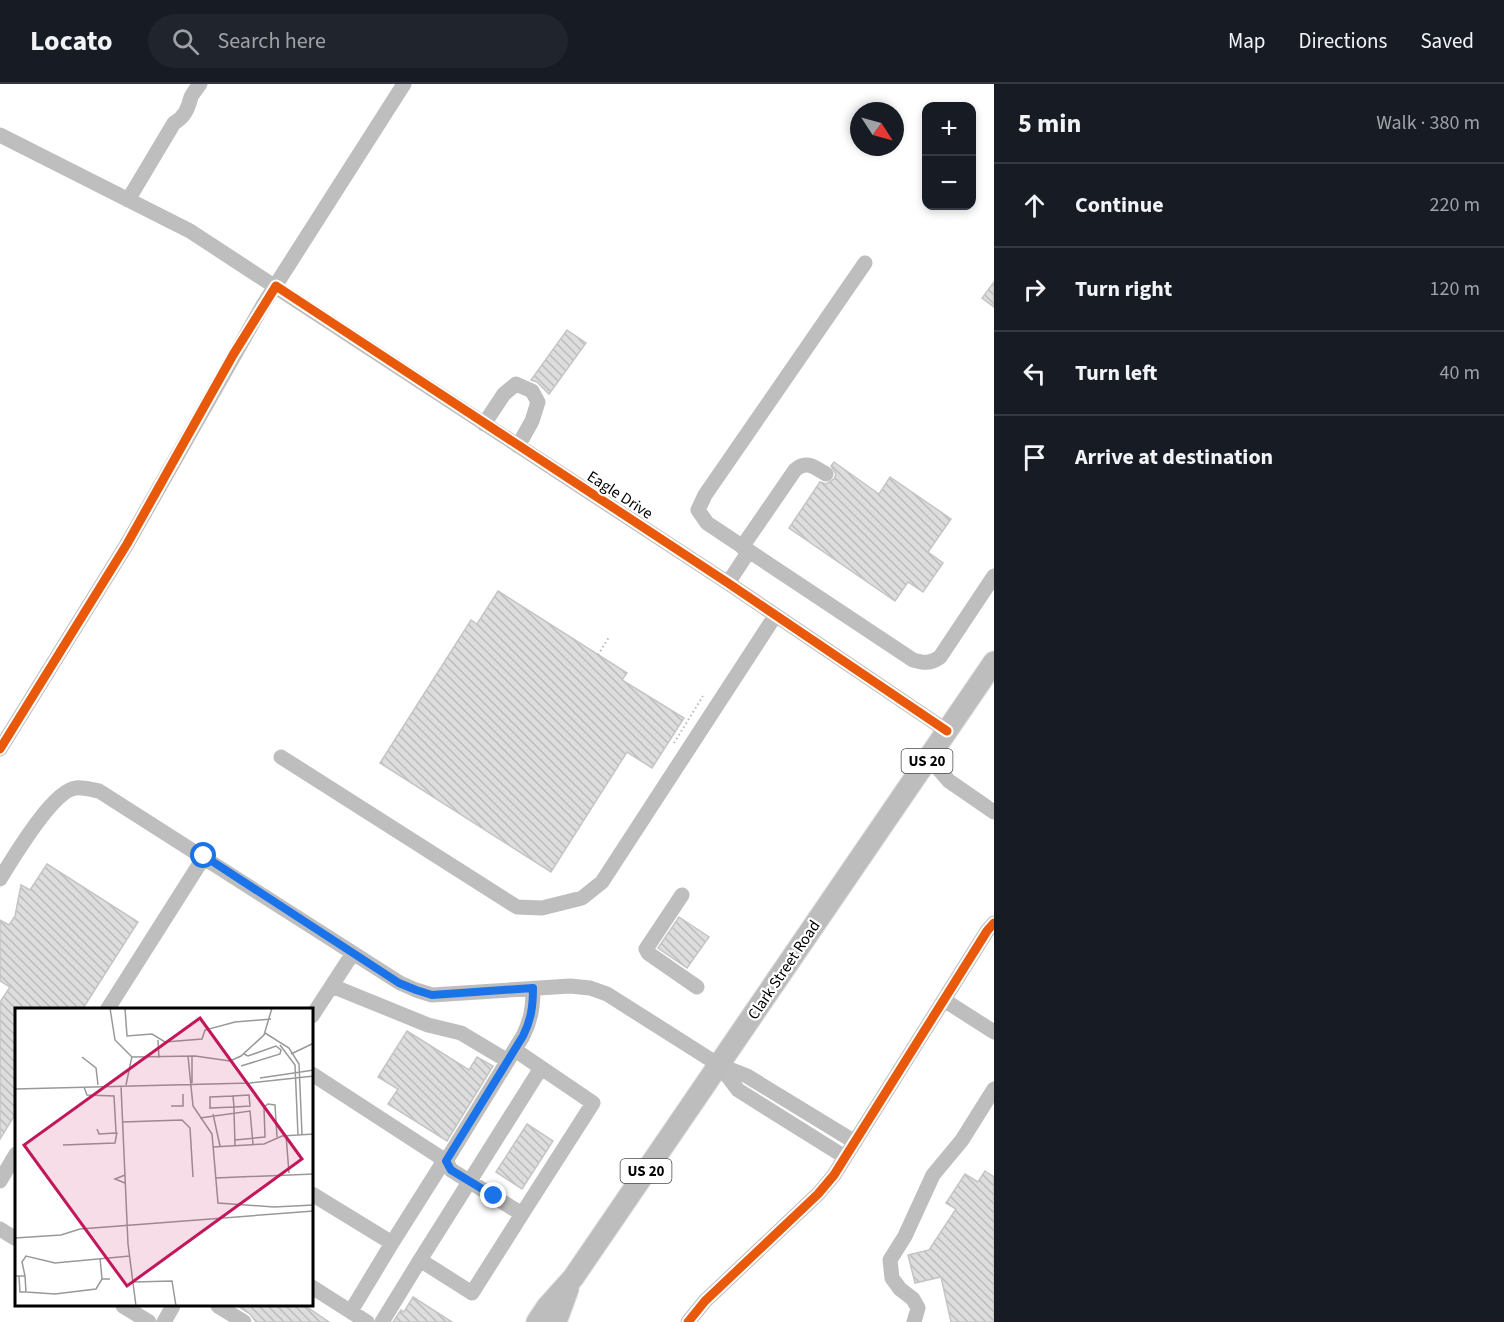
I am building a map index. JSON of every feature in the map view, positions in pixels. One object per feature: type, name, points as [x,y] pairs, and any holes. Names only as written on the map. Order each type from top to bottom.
[{"type":"highway","name":"Clark Street Road","points":[[537,1322],[573,1278],[994,662]]},
{"type":"highway","name":"Clark Street Road","points":[[556,1322],[573,1278]]},
{"type":"street","points":[[0,749],[127,544],[233,355],[404,84]]},
{"type":"street","points":[[128,200],[174,123],[173,116],[184,100],[196,90]]},
{"type":"street","name":"Eagle Drive","points":[[0,135],[190,231],[728,583],[947,731]]},
{"type":"street","points":[[865,263],[705,495],[698,510],[706,523],[913,660],[924,663],[932,662],[940,657],[994,576]]},
{"type":"street","points":[[484,424],[504,394],[516,384],[532,391],[538,402],[532,421],[518,446]]},
{"type":"street","points":[[728,583],[745,549],[795,470],[800,465],[807,464],[826,474]]},
{"type":"street","points":[[281,757],[517,907],[542,908],[582,898],[602,882],[775,616]]},
{"type":"street","points":[[928,758],[949,781],[994,812]]},
{"type":"street","points":[[0,879],[57,797],[75,787],[99,791],[204,856],[399,983],[432,995],[570,986],[590,988],[607,994],[719,1065],[747,1076],[855,1142]]},
{"type":"street","points":[[108,1008],[204,856]]},
{"type":"street","points":[[682,895],[646,949],[648,953],[697,987]]},
{"type":"street","points":[[688,1322],[705,1301],[818,1194],[834,1175],[994,923]]},
{"type":"street","points":[[314,1013],[353,953]]},
{"type":"street","points":[[332,986],[428,1025],[460,1033],[541,1068],[593,1103],[471,1293],[420,1260]]},
{"type":"street","points":[[351,1311],[511,1056],[530,1021],[533,988]]},
{"type":"street","points":[[944,1000],[994,1032]]},
{"type":"street","points":[[719,1065],[738,1090],[845,1157]]},
{"type":"street","points":[[382,1322],[541,1068]]},
{"type":"street","points":[[314,1076],[446,1161],[451,1170],[522,1214]]},
{"type":"street","points":[[914,1322],[918,1308],[913,1299],[900,1289],[892,1278],[890,1260],[905,1236],[933,1176],[962,1140],[994,1089]]},
{"type":"street","points":[[0,1181],[15,1156]]},
{"type":"street","points":[[314,1195],[392,1243]]},
{"type":"street","points":[[0,1229],[15,1238]]},
{"type":"street","points":[[314,1288],[367,1322]]},
{"type":"street","points":[[126,1307],[149,1322]]},
{"type":"street","points":[[164,1322],[172,1307]]},
{"type":"street","points":[[221,1307],[244,1322]]},
{"type":"path","points":[[598,655],[609,637]]},
{"type":"path","points":[[674,742],[704,696]]},
{"type":"building","points":[[994,282],[994,307],[982,298]]},
{"type":"building","points":[[567,330],[586,343],[549,394],[537,382],[531,380]]},
{"type":"building","points":[[834,462],[879,494],[890,477],[951,519],[928,552],[943,563],[923,592],[908,582],[895,601],[789,528],[820,482],[826,484],[834,479],[836,474],[831,466]]},
{"type":"building","points":[[498,591],[627,673],[622,680],[684,718],[652,768],[627,752],[551,872],[380,763],[471,620],[477,624]]},
{"type":"building","points":[[47,864],[138,922],[83,1008],[15,1008],[15,1115],[0,1139],[0,1002],[10,987],[0,981],[0,920],[9,925],[15,916],[21,885],[30,890]]},
{"type":"building","points":[[679,917],[709,937],[687,968],[658,948]]},
{"type":"building","points":[[407,1031],[469,1070],[477,1057],[493,1066],[447,1141],[388,1104],[398,1089],[378,1077]]},
{"type":"building","points":[[527,1124],[553,1141],[522,1189],[496,1172]]},
{"type":"building","points":[[985,1171],[994,1177],[994,1322],[951,1322],[941,1277],[915,1283],[908,1255],[929,1250],[956,1209],[946,1203],[965,1174],[978,1182]]},
{"type":"building","points":[[413,1297],[452,1322],[393,1322],[401,1310],[404,1312]]},
{"type":"building","points":[[239,1307],[307,1307],[329,1322],[256,1322],[250,1314]]},
{"type":"cycle path","points":[[0,749],[127,544],[233,355],[276,286],[728,583],[947,731]]},
{"type":"cycle path","points":[[688,1322],[705,1301],[818,1194],[834,1175],[994,923]]},
{"type":"route","points":[[204,856],[399,983],[416,990],[432,995],[533,988],[530,1021],[523,1036],[446,1161],[451,1170],[494,1196]]}]
